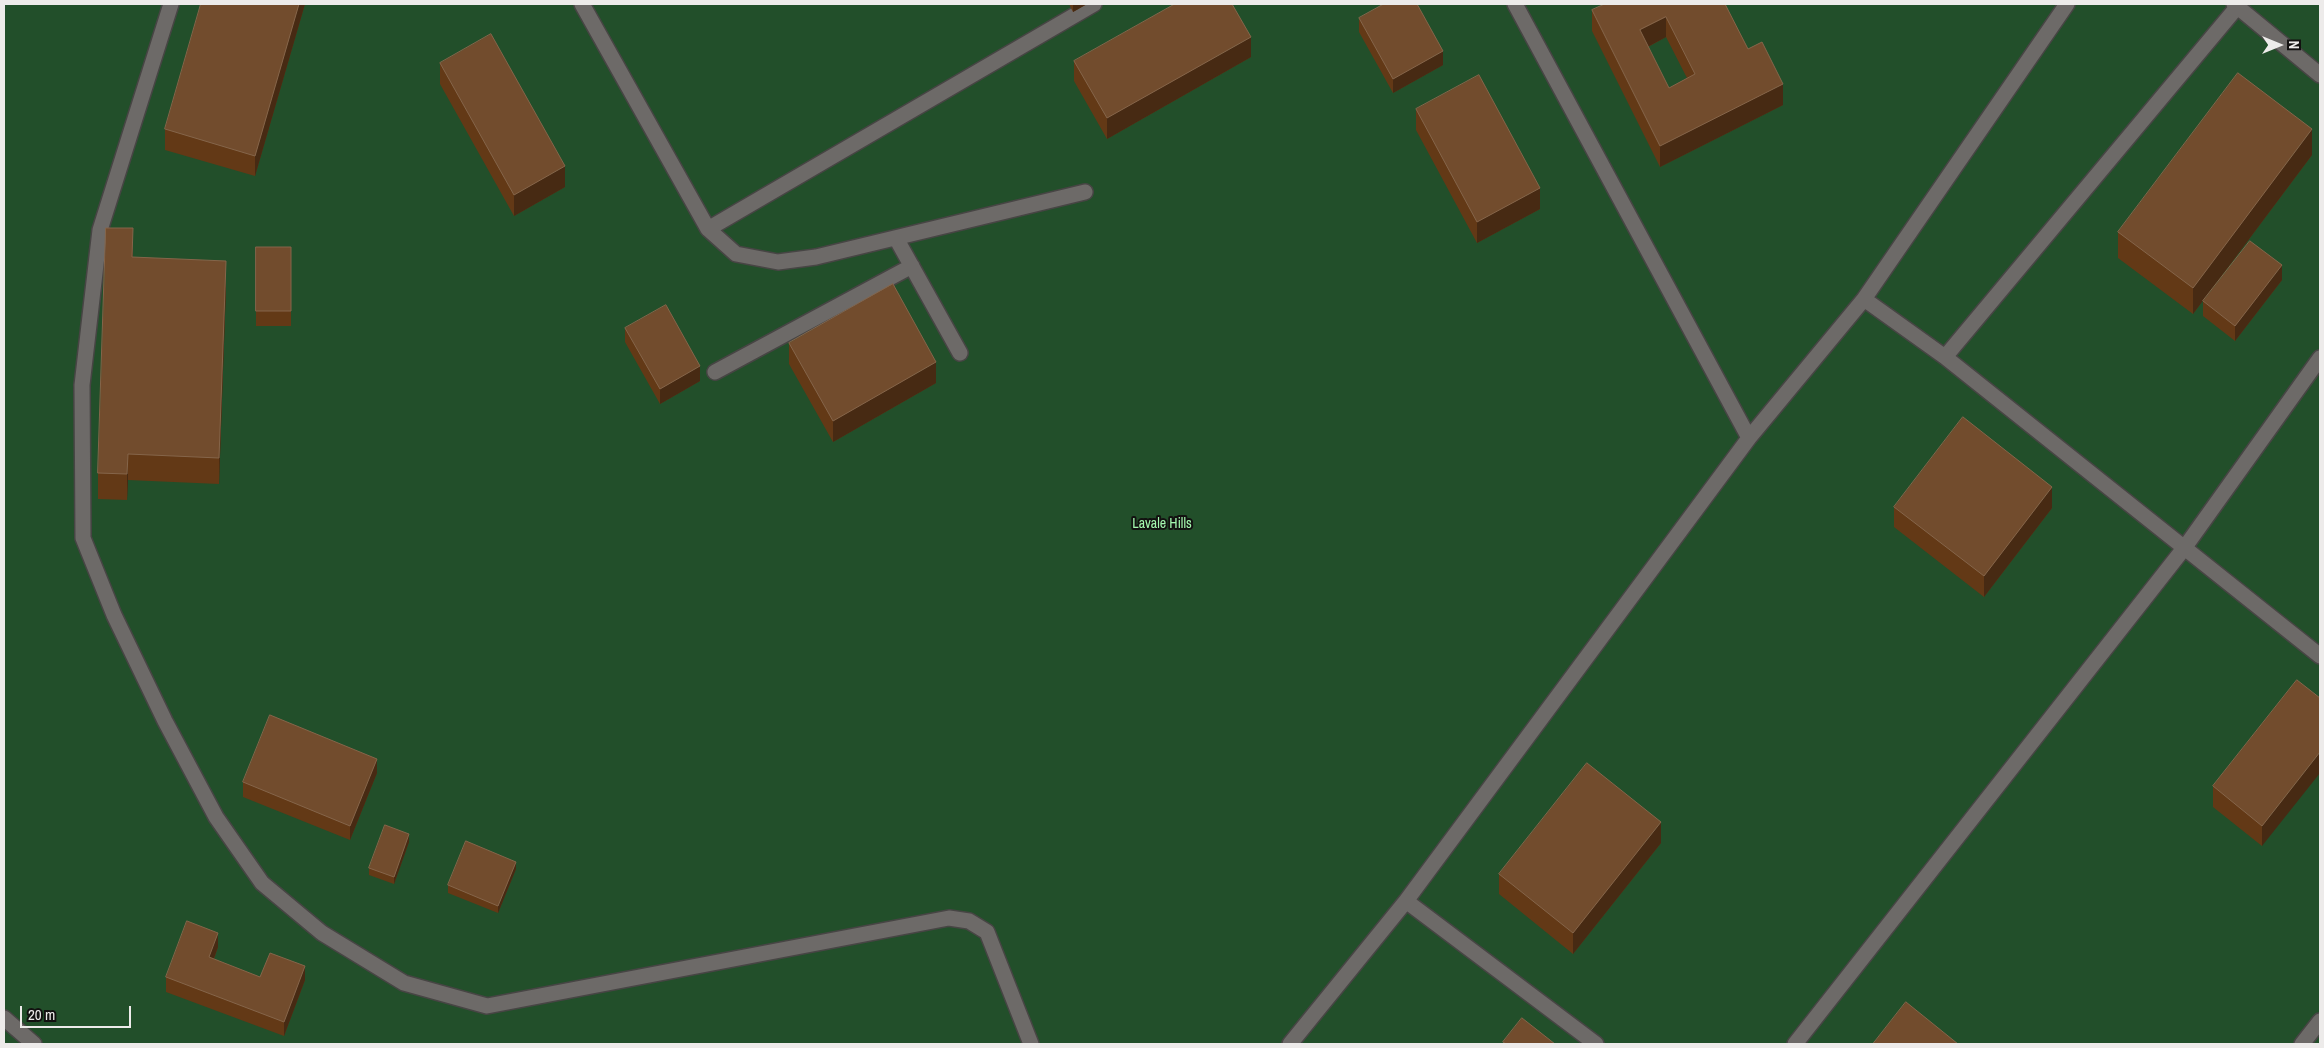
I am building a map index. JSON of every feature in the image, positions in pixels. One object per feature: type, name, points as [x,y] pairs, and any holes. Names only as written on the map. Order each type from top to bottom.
[{"type":"lane","points":[[171,4],[100,230],[82,385],[83,538],[114,615],[165,722],[216,817],[262,883],[322,933],[404,983],[487,1006],[949,918],[969,922],[987,932],[1031,1044]]},
{"type":"lane","points":[[582,4],[708,229],[736,254],[778,262],[816,258],[1085,192]]},
{"type":"lane","points":[[708,229],[1094,4]]},
{"type":"lane","points":[[1515,4],[1749,438]]},
{"type":"lane","points":[[1290,1044],[1406,901],[1749,438],[1864,299],[2067,4]]},
{"type":"lane","points":[[1946,357],[2236,5],[2320,75]]},
{"type":"lane","points":[[896,238],[960,353]]},
{"type":"lane","points":[[715,372],[912,266]]},
{"type":"lane","points":[[1864,299],[1946,357],[2320,656]]},
{"type":"lane","points":[[1795,1044],[2185,547],[2320,358]]},
{"type":"lane","points":[[1406,901],[1596,1044]]},
{"type":"lane","points":[[4,1018],[34,1044]]},
{"type":"lane","points":[[2302,1044],[2320,1021]]},
{"type":"green space","name":"Lavale Hills","points":[[4,4],[2320,4],[2320,1044],[4,1044]]},
{"type":"building","points":[[201,4],[299,4],[255,156],[165,129]]},
{"type":"building","points":[[1175,4],[1232,4],[1251,37],[1107,118],[1074,61]]},
{"type":"building","points":[[1384,4],[1417,4],[1443,51],[1393,79],[1359,18]]},
{"type":"building","points":[[1605,4],[1725,4],[1748,49],[1762,42],[1783,84],[1660,146],[1592,10]],"holes":[[[1666,17],[1695,74],[1669,88],[1640,30]]]},
{"type":"building","points":[[491,34],[565,166],[514,195],[440,63]]},
{"type":"building","points":[[2238,73],[2312,129],[2193,288],[2118,232]]},
{"type":"building","points":[[1479,75],[1540,188],[1477,222],[1416,109]]},
{"type":"building","points":[[106,228],[133,228],[132,257],[226,261],[219,458],[128,454],[127,474],[98,473]]},
{"type":"building","points":[[2250,241],[2282,265],[2235,326],[2203,301]]},
{"type":"building","points":[[256,247],[291,247],[291,311],[256,311]]},
{"type":"building","points":[[893,284],[936,362],[833,421],[789,343]]},
{"type":"building","points":[[666,305],[700,366],[660,389],[625,328]]},
{"type":"building","points":[[1963,417],[2052,487],[1984,576],[1894,507]]},
{"type":"building","points":[[2297,680],[2320,698],[2320,752],[2262,826],[2213,786]]},
{"type":"building","points":[[270,715],[377,759],[350,826],[243,782]]},
{"type":"building","points":[[1587,763],[1661,822],[1573,933],[1499,874]]},
{"type":"building","points":[[385,825],[409,834],[394,877],[369,868]]},
{"type":"building","points":[[466,841],[516,862],[498,906],[448,885]]},
{"type":"building","points":[[187,921],[218,933],[209,957],[260,977],[270,953],[305,966],[284,1022],[166,977]]},
{"type":"building","points":[[1906,1002],[1958,1044],[1873,1044]]},
{"type":"building","points":[[1522,1018],[1555,1044],[1506,1044],[1503,1042]]}]
